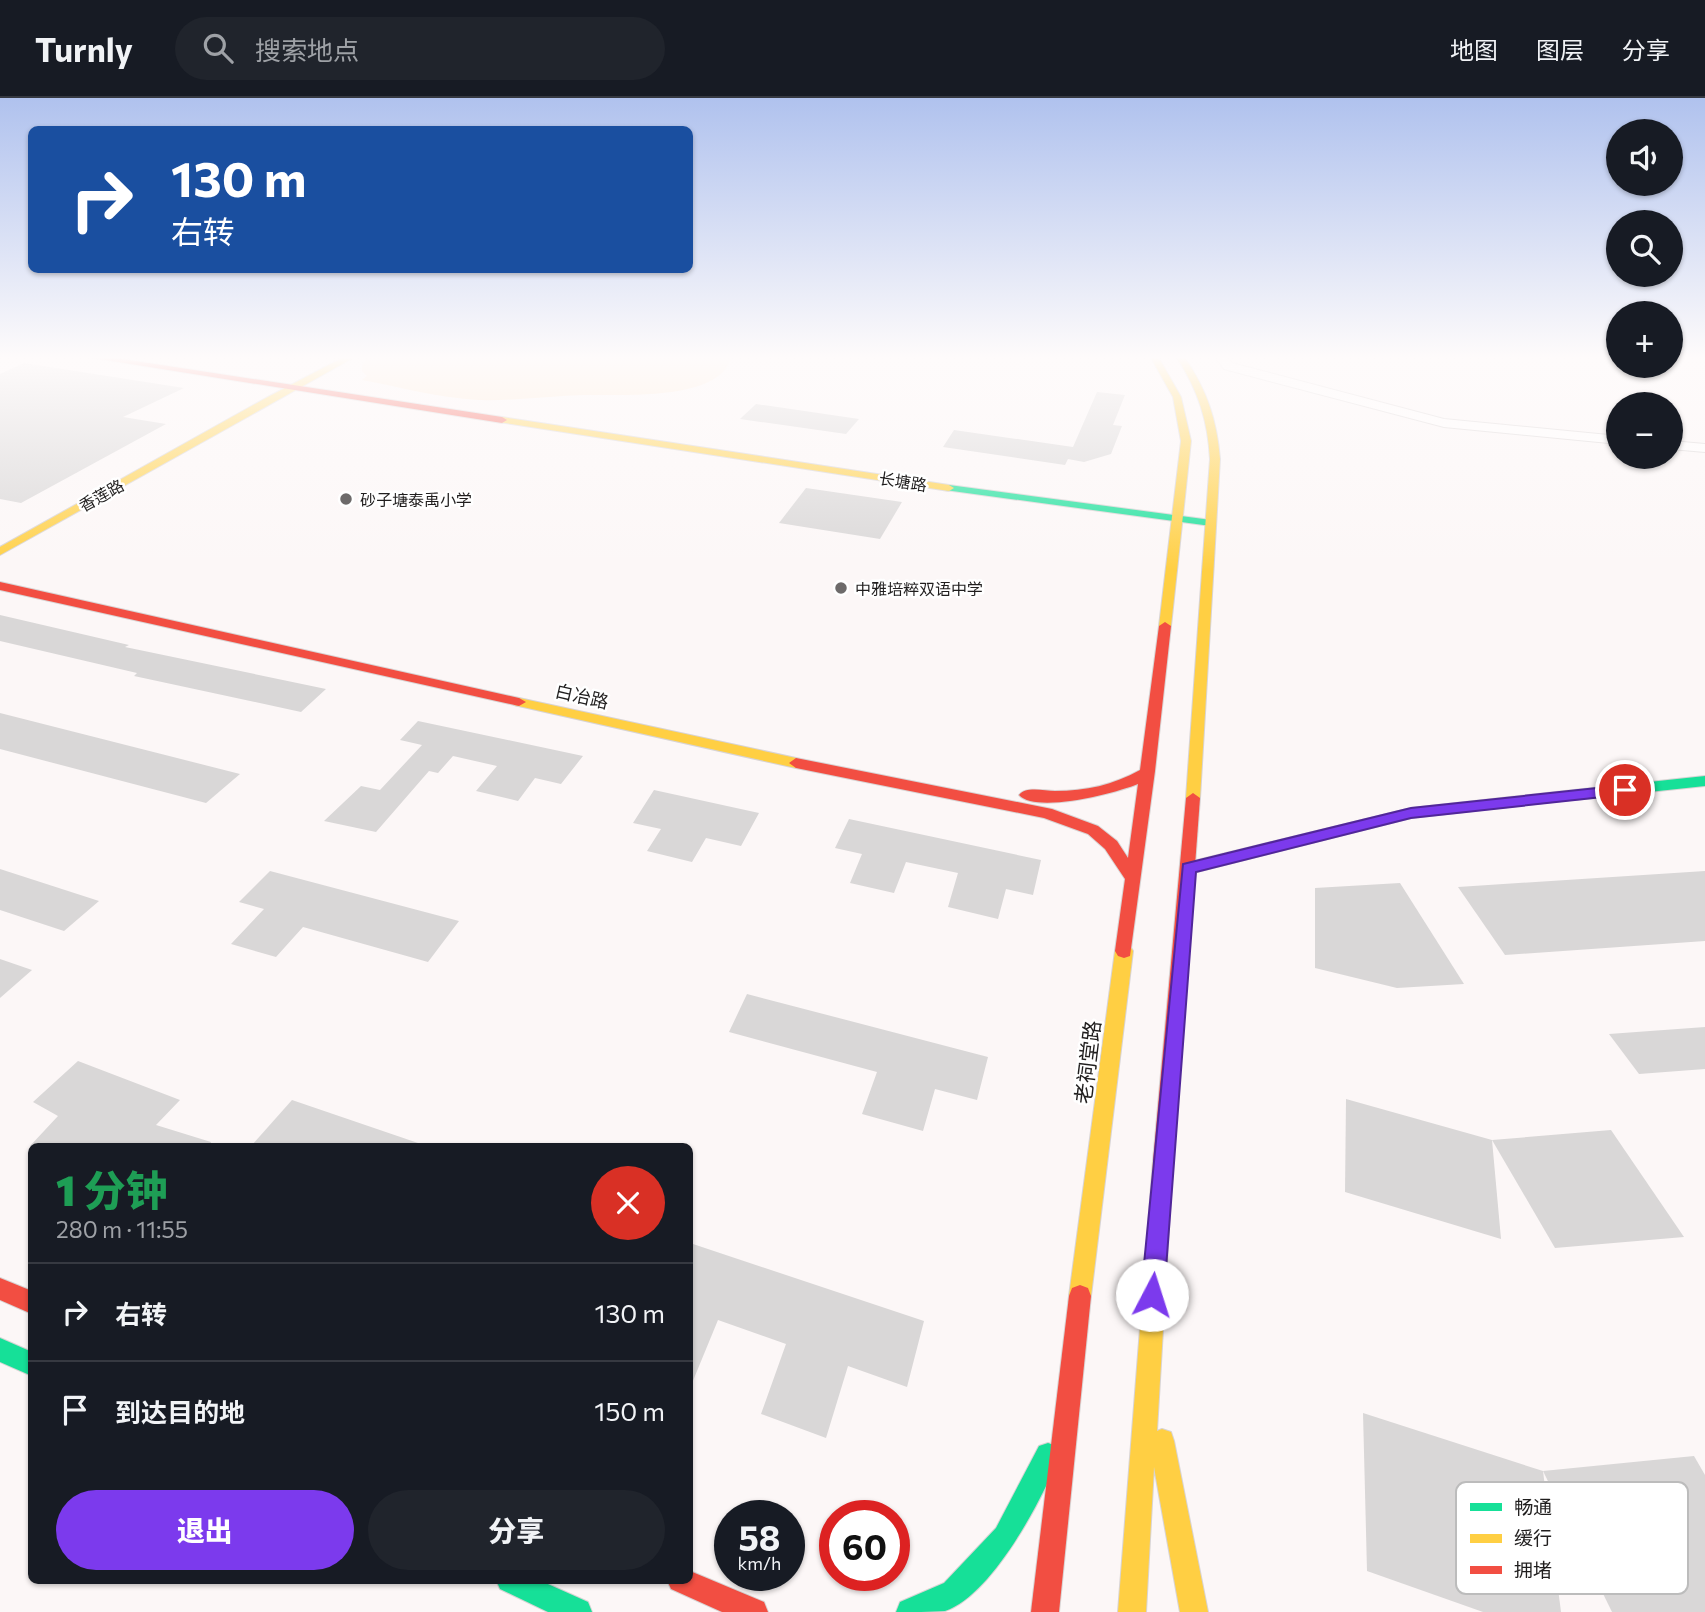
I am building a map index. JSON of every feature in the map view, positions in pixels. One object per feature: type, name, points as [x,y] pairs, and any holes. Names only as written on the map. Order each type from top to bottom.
[{"type":"main road","name":"香莲路","points":[[0,537],[195,429]]},
{"type":"main road","name":"香莲路","points":[[0,552],[211,429]]},
{"type":"main road","name":"长塘路","points":[[579,429],[934,486],[1212,516]]},
{"type":"main road","name":"长塘路","points":[[632,429],[1178,512]]},
{"type":"main road","name":"老祠堂路","points":[[1045,1612],[1094,1176],[1148,771],[1186,441],[1185,429]]},
{"type":"main road","points":[[1132,1612],[1148,1368],[1189,868],[1216,450],[1213,429]]},
{"type":"main road","name":"白冶路","points":[[0,575],[773,744],[1017,794],[1054,797],[1093,795],[1131,784],[1148,771]]},
{"type":"main road","name":"白冶路","points":[[0,586],[738,751],[1047,813],[1093,830],[1111,845],[1133,878]]},
{"type":"main road","points":[[1189,868],[1411,813],[1705,782]]},
{"type":"main road","points":[[0,1289],[28,1301]]},
{"type":"main road","points":[[0,1350],[28,1362]]},
{"type":"main road","points":[[1148,1368],[1194,1612]]},
{"type":"main road","points":[[910,1612],[954,1592],[1005,1537],[1067,1420]]},
{"type":"main road","points":[[518,1584],[578,1612]]},
{"type":"main road","points":[[689,1584],[754,1612]]},
{"type":"street","points":[[1509,429],[1606,439]]},
{"type":"street","points":[[1683,446],[1705,448]]},
{"type":"building","points":[[0,429],[157,429],[21,503],[0,499]]},
{"type":"building","points":[[808,429],[851,429],[846,434]]},
{"type":"building","points":[[1081,429],[1121,429],[1111,454],[1084,462],[1068,459],[1065,465],[943,447],[954,430],[1073,447]]},
{"type":"building","points":[[806,488],[902,502],[880,539],[779,523]]},
{"type":"building","points":[[0,615],[129,645],[125,647],[326,689],[301,712],[134,676],[137,673],[0,641]]},
{"type":"building","points":[[0,713],[240,774],[206,803],[0,749]]},
{"type":"building","points":[[418,721],[583,756],[561,784],[535,778],[518,801],[476,791],[497,766],[453,756],[438,773],[429,771],[376,832],[324,821],[361,786],[380,790],[422,745],[400,740]]},
{"type":"building","points":[[654,790],[759,813],[741,846],[706,838],[692,862],[647,851],[661,829],[633,823]]},
{"type":"building","points":[[849,819],[1041,860],[1033,895],[1006,889],[998,919],[948,907],[958,873],[906,862],[894,893],[850,883],[862,854],[835,848]]},
{"type":"building","points":[[0,869],[99,901],[64,931],[0,910]]},
{"type":"building","points":[[270,871],[459,921],[428,962],[303,927],[276,957],[231,944],[264,909],[239,902]]},
{"type":"building","points":[[1705,871],[1705,941],[1505,955],[1458,887]]},
{"type":"building","points":[[1400,883],[1464,984],[1397,988],[1315,968],[1315,888]]},
{"type":"building","points":[[0,959],[32,970],[0,998]]},
{"type":"building","points":[[747,994],[988,1057],[977,1100],[935,1089],[923,1131],[862,1114],[877,1072],[729,1032]]},
{"type":"building","points":[[1705,1027],[1705,1069],[1639,1074],[1609,1034]]},
{"type":"building","points":[[78,1061],[180,1100],[156,1125],[211,1142],[33,1143],[58,1116],[33,1102]]},
{"type":"building","points":[[1346,1099],[1492,1140],[1501,1239],[1345,1192]]},
{"type":"building","points":[[292,1100],[418,1143],[254,1143]]},
{"type":"building","points":[[1611,1130],[1684,1237],[1555,1248],[1492,1140]]},
{"type":"building","points":[[693,1244],[924,1321],[907,1387],[848,1366],[826,1438],[761,1414],[786,1344],[718,1320],[693,1381]]},
{"type":"building","points":[[1363,1413],[1543,1471],[1544,1482],[1456,1482],[1456,1594],[1559,1594],[1561,1612],[1483,1612],[1367,1571]]},
{"type":"building","points":[[1694,1456],[1705,1475],[1705,1612],[1612,1612],[1603,1594],[1688,1594],[1688,1482],[1548,1482],[1543,1471]]},
{"type":"traffic: fast","points":[[949,488],[1211,523]]},
{"type":"traffic: fast","points":[[1574,795],[1705,781]]},
{"type":"traffic: fast","points":[[0,1350],[28,1362]]},
{"type":"traffic: fast","points":[[910,1612],[954,1593],[1005,1537],[1048,1455]]},
{"type":"traffic: fast","points":[[518,1584],[578,1612]]},
{"type":"traffic: slow","points":[[0,552],[218,429]]},
{"type":"traffic: slow","points":[[559,429],[949,488]]},
{"type":"traffic: slow","points":[[1165,626],[1186,441],[1183,429]]},
{"type":"traffic: slow","points":[[1193,798],[1215,459],[1212,429]]},
{"type":"traffic: slow","points":[[519,702],[796,763]]},
{"type":"traffic: slow","points":[[1189,868],[1411,813],[1574,795]]},
{"type":"traffic: slow","points":[[1080,1296],[1124,951]]},
{"type":"traffic: slow","points":[[1132,1612],[1163,1161]]},
{"type":"traffic: slow","points":[[1162,1441],[1194,1612]]},
{"type":"traffic: jam","points":[[0,586],[519,702]]},
{"type":"traffic: jam","points":[[1124,951],[1165,626]]},
{"type":"traffic: jam","points":[[796,763],[1047,813],[1093,830],[1111,845],[1133,878]]},
{"type":"traffic: jam","points":[[1026,795],[1090,794],[1119,786],[1148,771]]},
{"type":"traffic: jam","points":[[1163,1161],[1193,798]]},
{"type":"traffic: jam","points":[[0,1289],[28,1301]]},
{"type":"traffic: jam","points":[[1045,1612],[1080,1296]]},
{"type":"traffic: jam","points":[[689,1584],[754,1612]]},
{"type":"place","name":"砂子塘泰禹小学","points":[[346,499]]},
{"type":"place","name":"中雅培粹双语中学","points":[[841,588]]},
{"type":"route","points":[[1152,1295],[1189,868],[1411,813],[1625,790]]}]
